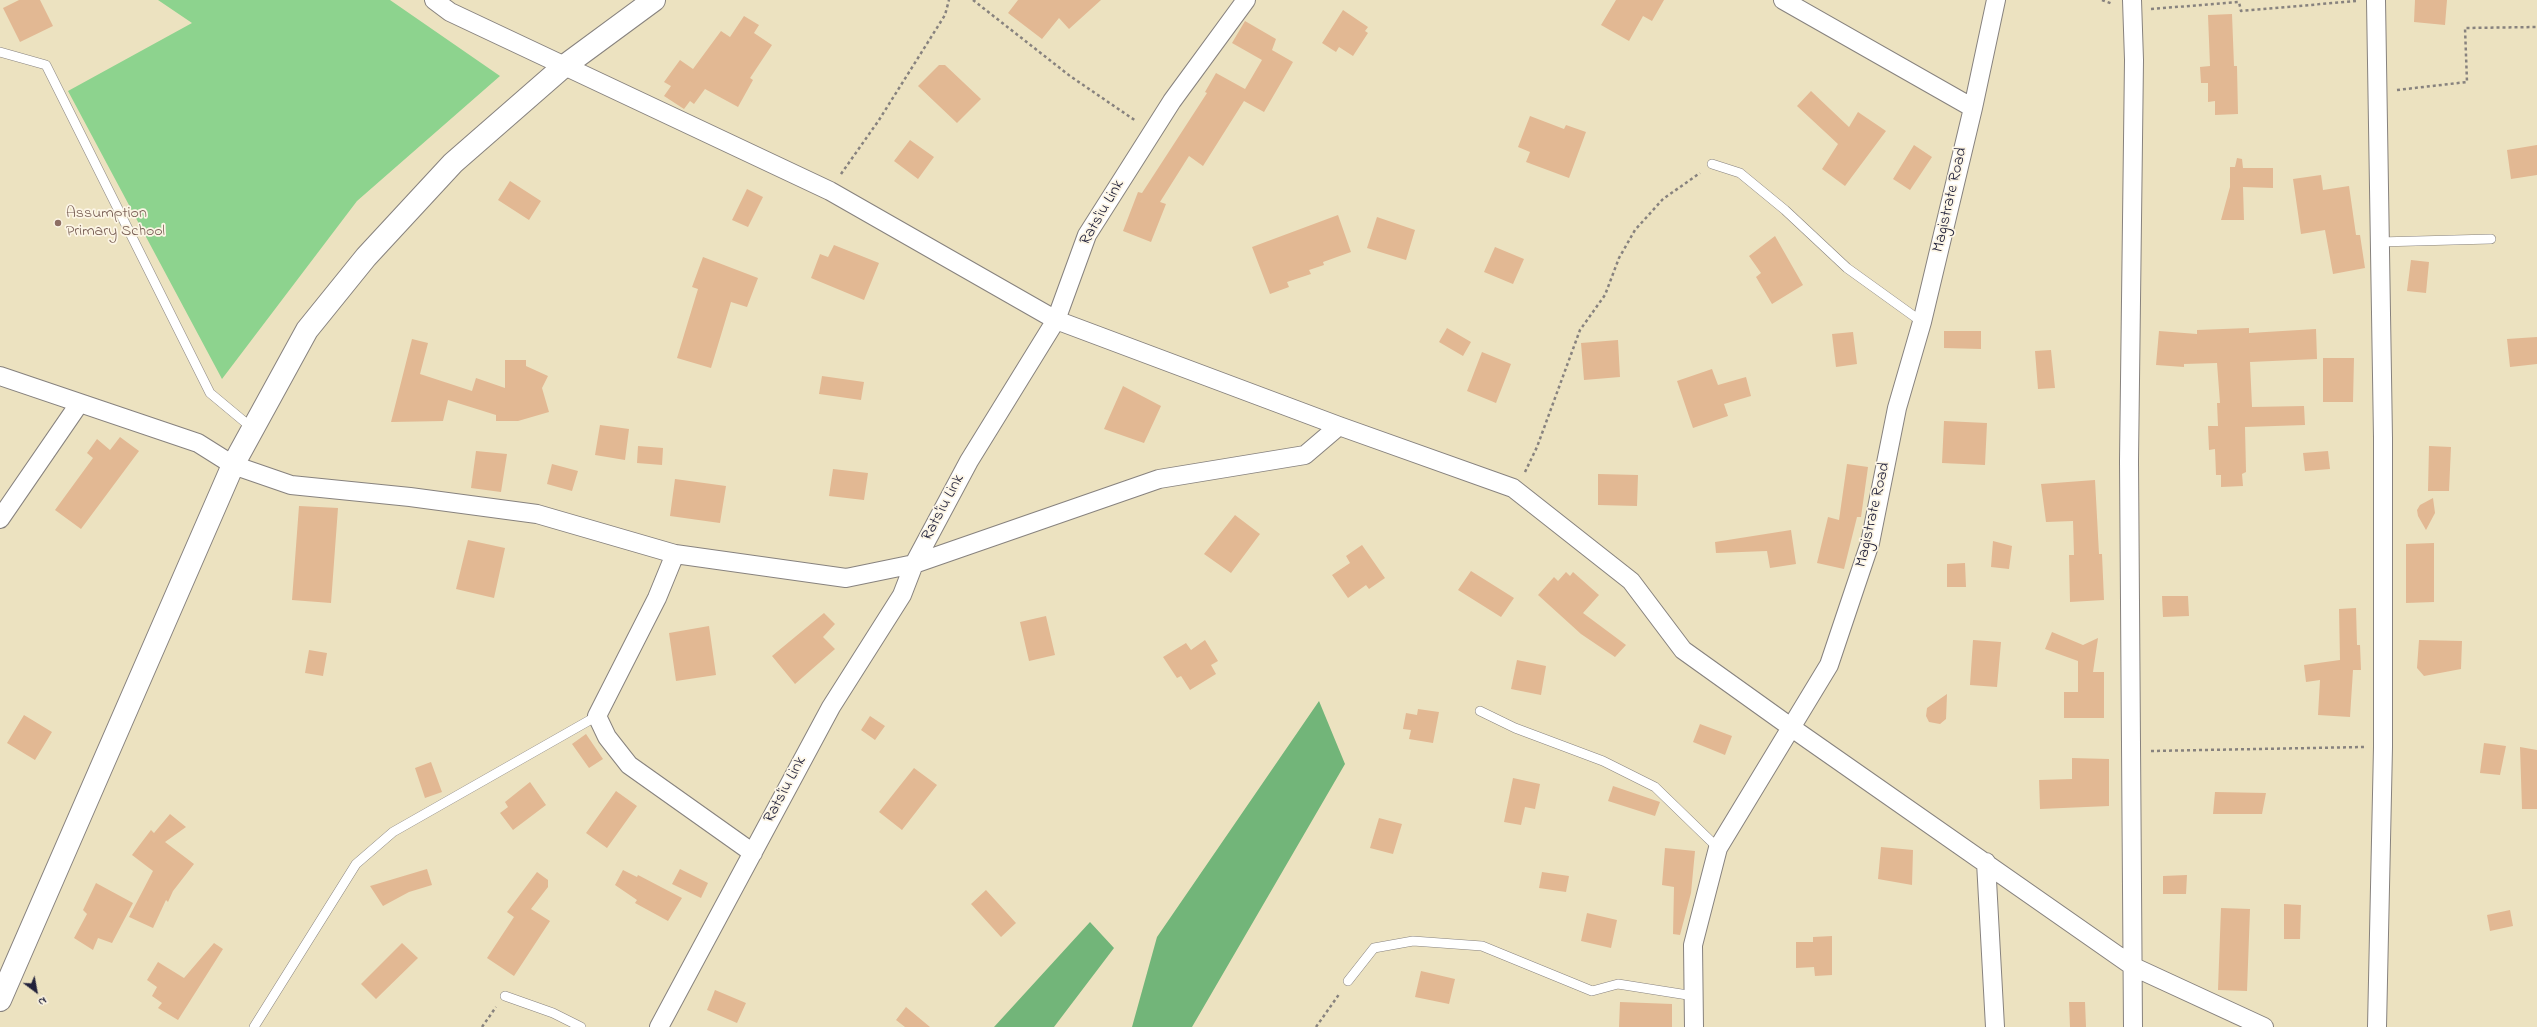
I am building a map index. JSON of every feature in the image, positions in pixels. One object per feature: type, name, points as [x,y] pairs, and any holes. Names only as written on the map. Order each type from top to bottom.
[{"type":"main road","points":[[0,1000],[233,465],[307,330],[366,257],[453,163],[563,66],[654,0]]},
{"type":"street","points":[[434,0],[450,12],[830,190],[1056,320],[1339,426],[1513,488],[1631,581],[1683,650],[2134,967],[2264,1027]]},
{"type":"street","name":"Rats'iu Link","points":[[659,1027],[831,707],[902,595],[914,564],[969,461],[1056,320],[1087,235],[1172,101],[1246,0]]},
{"type":"street","points":[[1783,0],[1973,108]]},
{"type":"street","name":"Magistrate Road","points":[[1694,1027],[1693,945],[1718,848],[1829,665],[1870,543],[1897,408],[1922,322],[1973,108],[1996,0]]},
{"type":"street","points":[[2376,0],[2383,438],[2382,747],[2377,1027]]},
{"type":"street","points":[[2131,5],[2134,68],[2129,461],[2134,967],[2133,1027]]},
{"type":"street","points":[[0,376],[79,404],[198,443],[233,465],[290,485],[410,497],[537,514],[675,554],[846,578],[914,564],[1159,479],[1305,455],[1339,426]]},
{"type":"street","points":[[0,519],[79,404]]},
{"type":"street","points":[[675,554],[656,598],[597,716],[607,737],[630,765],[753,852]]},
{"type":"street","points":[[1986,862],[1996,1027]]},
{"type":"lane","points":[[0,52],[46,65],[210,393],[252,428]]},
{"type":"lane","points":[[1712,164],[1740,173],[1785,210],[1846,268],[1922,322]]},
{"type":"lane","points":[[2379,242],[2491,239]]},
{"type":"lane","points":[[1480,711],[1515,728],[1603,761],[1654,788],[1718,848]]},
{"type":"lane","points":[[254,1027],[356,864],[393,832],[597,716]]},
{"type":"lane","points":[[1348,981],[1374,948],[1413,941],[1482,946],[1592,991],[1618,984],[1694,996]]},
{"type":"lane","points":[[505,996],[553,1013],[581,1027]]},
{"type":"path","points":[[830,190],[879,120],[945,15],[949,0]]},
{"type":"path","points":[[973,0],[1070,76],[1153,133]]},
{"type":"path","points":[[2102,0],[2131,5],[2239,2],[2241,11],[2336,4],[2362,0]]},
{"type":"path","points":[[2378,92],[2467,82],[2465,28],[2537,27]]},
{"type":"path","points":[[1513,488],[1520,483],[1537,447],[1580,330],[1605,295],[1619,258],[1635,230],[1663,199],[1712,164]]},
{"type":"path","points":[[2131,751],[2382,747]]},
{"type":"path","points":[[1316,1027],[1348,981]]},
{"type":"path","points":[[482,1027],[505,996]]},
{"type":"green space","points":[[158,0],[390,0],[500,76],[357,201],[222,379],[68,91],[192,23]]},
{"type":"green space","points":[[1319,701],[1345,764],[1192,1027],[1132,1027],[1157,937]]},
{"type":"green space","points":[[1090,922],[1114,948],[1054,1027],[994,1027]]},
{"type":"building","points":[[19,0],[40,0],[53,26],[20,42],[3,8]]},
{"type":"building","points":[[1018,0],[1101,0],[1069,29],[1059,18],[1042,39],[1008,13]]},
{"type":"building","points":[[1616,0],[1664,0],[1652,21],[1643,16],[1629,41],[1601,25]]},
{"type":"building","points":[[2415,0],[2447,0],[2445,25],[2414,22]]},
{"type":"building","points":[[1343,10],[1368,27],[1365,31],[1368,33],[1353,56],[1339,47],[1336,52],[1322,43]]},
{"type":"building","points":[[2232,14],[2234,66],[2237,66],[2238,114],[2215,115],[2215,101],[2208,102],[2208,83],[2201,83],[2200,67],[2210,66],[2208,15]]},
{"type":"building","points":[[744,16],[759,25],[754,33],[772,45],[750,78],[753,80],[738,107],[705,89],[694,104],[690,101],[684,109],[664,96],[671,86],[664,82],[680,60],[693,69],[721,31],[730,37]]},
{"type":"building","points":[[1245,21],[1276,39],[1272,50],[1293,62],[1264,112],[1244,101],[1203,166],[1189,156],[1160,202],[1166,204],[1151,242],[1123,231],[1138,192],[1142,193],[1207,93],[1205,92],[1216,73],[1245,89],[1262,60],[1232,43]]},
{"type":"building","points":[[939,65],[945,65],[981,99],[957,123],[918,86]]},
{"type":"building","points":[[1811,91],[1849,127],[1858,112],[1886,131],[1845,186],[1822,169],[1838,144],[1797,106]]},
{"type":"building","points":[[1530,116],[1564,129],[1566,125],[1586,132],[1569,178],[1526,162],[1530,152],[1518,147]]},
{"type":"building","points":[[910,140],[934,157],[918,179],[894,161]]},
{"type":"building","points":[[1914,145],[1932,157],[1910,190],[1893,179]]},
{"type":"building","points":[[2537,145],[2537,175],[2511,179],[2507,150]]},
{"type":"building","points":[[2237,158],[2242,159],[2243,168],[2273,168],[2273,188],[2243,187],[2244,220],[2221,220],[2230,187],[2230,167],[2235,167]]},
{"type":"building","points":[[2321,175],[2323,190],[2349,186],[2356,235],[2360,235],[2365,268],[2333,274],[2325,230],[2301,234],[2293,179]]},
{"type":"building","points":[[510,181],[541,201],[529,220],[498,200]]},
{"type":"building","points":[[747,189],[763,197],[748,227],[732,220]]},
{"type":"building","points":[[1338,215],[1351,252],[1323,262],[1324,265],[1309,270],[1311,274],[1287,282],[1289,287],[1270,294],[1252,247]]},
{"type":"building","points":[[1377,217],[1415,230],[1406,260],[1367,248]]},
{"type":"building","points":[[1775,236],[1803,285],[1772,304],[1756,277],[1761,273],[1749,256]]},
{"type":"building","points":[[834,245],[879,263],[864,300],[811,278],[820,254],[828,257]]},
{"type":"building","points":[[1495,247],[1524,259],[1513,284],[1484,272]]},
{"type":"building","points":[[703,257],[758,278],[747,307],[731,302],[711,368],[677,358],[698,289],[692,287]]},
{"type":"building","points":[[2411,260],[2429,262],[2426,293],[2407,291]]},
{"type":"building","points":[[1447,328],[1471,342],[1463,356],[1439,342]]},
{"type":"building","points":[[2249,328],[2249,333],[2316,329],[2317,359],[2250,362],[2252,407],[2304,406],[2305,425],[2245,427],[2246,472],[2242,474],[2243,486],[2221,487],[2221,475],[2216,475],[2215,449],[2209,450],[2208,426],[2218,426],[2217,403],[2220,403],[2217,363],[2184,364],[2184,367],[2156,365],[2159,331],[2197,334],[2197,330]]},
{"type":"building","points":[[1944,331],[1981,331],[1981,349],[1944,348]]},
{"type":"building","points":[[1853,332],[1857,364],[1836,367],[1832,334]]},
{"type":"building","points":[[2537,337],[2537,364],[2510,367],[2507,339]]},
{"type":"building","points":[[412,339],[428,343],[420,374],[472,391],[476,378],[505,388],[505,360],[526,360],[526,366],[548,376],[542,388],[549,412],[518,421],[496,421],[496,415],[448,400],[443,421],[391,422]]},
{"type":"building","points":[[1618,340],[1620,377],[1584,380],[1581,343]]},
{"type":"building","points":[[2051,350],[2055,388],[2038,389],[2035,351]]},
{"type":"building","points":[[1482,352],[1511,364],[1496,403],[1467,391]]},
{"type":"building","points":[[2323,358],[2354,358],[2353,402],[2323,402]]},
{"type":"building","points":[[1712,369],[1718,385],[1746,377],[1751,396],[1724,404],[1728,416],[1693,428],[1677,381]]},
{"type":"building","points":[[822,376],[864,382],[861,400],[819,394]]},
{"type":"building","points":[[1123,386],[1161,406],[1144,443],[1104,429]]},
{"type":"building","points":[[1944,421],[1987,423],[1985,465],[1942,463]]},
{"type":"building","points":[[600,425],[629,429],[625,460],[595,455]]},
{"type":"building","points":[[120,437],[139,451],[81,529],[55,510],[93,458],[87,453],[97,439],[110,450]]},
{"type":"building","points":[[638,446],[663,448],[662,465],[637,463]]},
{"type":"building","points":[[2429,446],[2451,447],[2449,491],[2428,491]]},
{"type":"building","points":[[476,451],[507,454],[501,492],[471,488]]},
{"type":"building","points":[[2328,451],[2330,469],[2305,471],[2303,453]]},
{"type":"building","points":[[552,464],[578,471],[572,491],[547,484]]},
{"type":"building","points":[[1847,464],[1868,467],[1861,517],[1857,517],[1844,569],[1817,563],[1828,517],[1839,520]]},
{"type":"building","points":[[833,469],[868,473],[864,500],[829,496]]},
{"type":"building","points":[[1598,474],[1638,475],[1637,506],[1598,505]]},
{"type":"building","points":[[675,479],[726,486],[720,523],[670,516]]},
{"type":"building","points":[[2095,480],[2099,554],[2102,554],[2104,600],[2070,602],[2069,555],[2074,555],[2073,521],[2046,522],[2041,484]]},
{"type":"building","points":[[2433,498],[2435,513],[2426,530],[2418,516],[2417,510],[2420,505]]},
{"type":"building","points":[[299,506],[338,508],[331,603],[292,600]]},
{"type":"building","points":[[1235,515],[1260,534],[1231,573],[1204,554]]},
{"type":"building","points":[[1791,530],[1796,564],[1770,568],[1767,551],[1716,553],[1715,542]]},
{"type":"building","points":[[468,540],[505,548],[494,598],[456,589]]},
{"type":"building","points":[[1993,541],[2012,546],[2009,569],[1991,567]]},
{"type":"building","points":[[2434,543],[2434,602],[2406,603],[2406,544]]},
{"type":"building","points":[[1362,545],[1385,578],[1369,589],[1366,585],[1348,598],[1332,575],[1350,563],[1346,556]]},
{"type":"building","points":[[1965,563],[1966,587],[1947,587],[1947,564]]},
{"type":"building","points":[[1471,571],[1514,598],[1501,617],[1458,590]]},
{"type":"building","points":[[1566,572],[1570,576],[1573,572],[1599,595],[1583,613],[1626,645],[1615,657],[1581,634],[1538,595],[1554,577],[1558,581]]},
{"type":"building","points":[[2162,596],[2188,596],[2189,616],[2163,617]]},
{"type":"building","points":[[2356,608],[2357,645],[2360,645],[2361,670],[2353,670],[2350,717],[2318,715],[2320,680],[2306,682],[2304,665],[2340,660],[2339,609]]},
{"type":"building","points":[[824,613],[835,624],[823,637],[835,649],[795,684],[772,656]]},
{"type":"building","points":[[1046,616],[1055,655],[1029,661],[1020,622]]},
{"type":"building","points":[[709,626],[716,675],[676,681],[669,633]]},
{"type":"building","points":[[2052,632],[2083,645],[2098,638],[2093,672],[2104,672],[2104,718],[2064,718],[2064,692],[2078,692],[2078,661],[2045,649]]},
{"type":"building","points":[[1205,640],[1218,661],[1211,665],[1216,674],[1190,690],[1181,676],[1177,678],[1163,657],[1186,643],[1191,650]]},
{"type":"building","points":[[1973,640],[2001,642],[1997,687],[1970,685]]},
{"type":"building","points":[[2419,640],[2462,641],[2461,669],[2424,676],[2417,668]]},
{"type":"building","points":[[309,650],[327,653],[323,676],[305,673]]},
{"type":"building","points":[[1517,660],[1546,666],[1541,695],[1511,689]]},
{"type":"building","points":[[1947,694],[1946,719],[1940,724],[1929,722],[1926,716],[1927,708]]},
{"type":"building","points":[[1418,709],[1439,712],[1433,743],[1409,739],[1411,730],[1403,729],[1406,713],[1417,715]]},
{"type":"building","points":[[24,715],[52,732],[35,760],[7,743]]},
{"type":"building","points":[[870,716],[885,726],[875,740],[861,730]]},
{"type":"building","points":[[1700,724],[1732,736],[1725,755],[1693,742]]},
{"type":"building","points":[[586,734],[603,759],[589,768],[572,744]]},
{"type":"building","points":[[2484,743],[2506,746],[2500,775],[2480,773]]},
{"type":"building","points":[[2520,747],[2537,750],[2537,809],[2522,809]]},
{"type":"building","points":[[2072,758],[2109,759],[2109,806],[2040,809],[2039,780],[2072,779]]},
{"type":"building","points":[[431,762],[442,792],[425,798],[415,768]]},
{"type":"building","points":[[914,768],[937,785],[902,830],[879,812]]},
{"type":"building","points":[[1513,778],[1540,784],[1535,809],[1525,807],[1521,825],[1504,822]]},
{"type":"building","points":[[530,782],[546,805],[513,830],[500,813],[508,807],[505,802]]},
{"type":"building","points":[[1613,786],[1660,802],[1655,816],[1608,801]]},
{"type":"building","points":[[616,791],[637,806],[607,848],[586,833]]},
{"type":"building","points":[[2215,792],[2266,793],[2262,814],[2213,814]]},
{"type":"building","points":[[170,814],[186,827],[165,842],[194,864],[173,891],[168,902],[166,900],[153,928],[129,917],[153,871],[132,855],[151,830],[154,833]]},
{"type":"building","points":[[1379,818],[1402,824],[1393,854],[1370,848]]},
{"type":"building","points":[[1881,847],[1913,850],[1912,885],[1878,879]]},
{"type":"building","points":[[1665,848],[1695,851],[1691,893],[1680,935],[1673,934],[1674,887],[1662,885]]},
{"type":"building","points":[[427,869],[432,885],[409,892],[383,906],[370,886]]},
{"type":"building","points":[[680,869],[708,883],[701,898],[672,884]]},
{"type":"building","points":[[623,870],[637,877],[638,875],[682,898],[668,921],[635,903],[637,900],[615,885]]},
{"type":"building","points":[[537,872],[548,880],[548,887],[531,909],[550,921],[514,976],[487,958],[514,917],[507,912]]},
{"type":"building","points":[[1542,872],[1569,876],[1566,892],[1539,888]]},
{"type":"building","points":[[2187,875],[2186,894],[2163,894],[2163,876]]},
{"type":"building","points":[[96,883],[133,903],[112,943],[98,938],[93,950],[74,938],[87,914],[83,910]]},
{"type":"building","points":[[986,890],[1016,923],[1001,937],[971,904]]},
{"type":"building","points":[[2284,904],[2301,905],[2300,939],[2284,939]]},
{"type":"building","points":[[2221,908],[2250,909],[2247,991],[2218,990]]},
{"type":"building","points":[[2510,910],[2513,926],[2490,931],[2487,915]]},
{"type":"building","points":[[1587,913],[1617,920],[1611,948],[1581,941]]},
{"type":"building","points":[[1832,936],[1832,975],[1815,976],[1814,967],[1796,968],[1796,942],[1813,942],[1813,937]]},
{"type":"building","points":[[214,943],[223,949],[178,1020],[158,1008],[162,1003],[152,996],[157,987],[147,980],[158,962],[184,978]]},
{"type":"building","points":[[402,943],[418,958],[376,999],[361,984]]},
{"type":"building","points":[[1421,971],[1455,979],[1449,1004],[1415,997]]},
{"type":"building","points":[[715,990],[746,1003],[737,1023],[707,1010]]},
{"type":"building","points":[[1620,1002],[1672,1004],[1672,1027],[1619,1027]]},
{"type":"building","points":[[2069,1002],[2085,1002],[2086,1027],[2070,1027]]},
{"type":"building","points":[[906,1007],[930,1027],[905,1027],[896,1020]]},
{"type":"place","name":"Assumption Primary School","points":[[58,223]]}]
